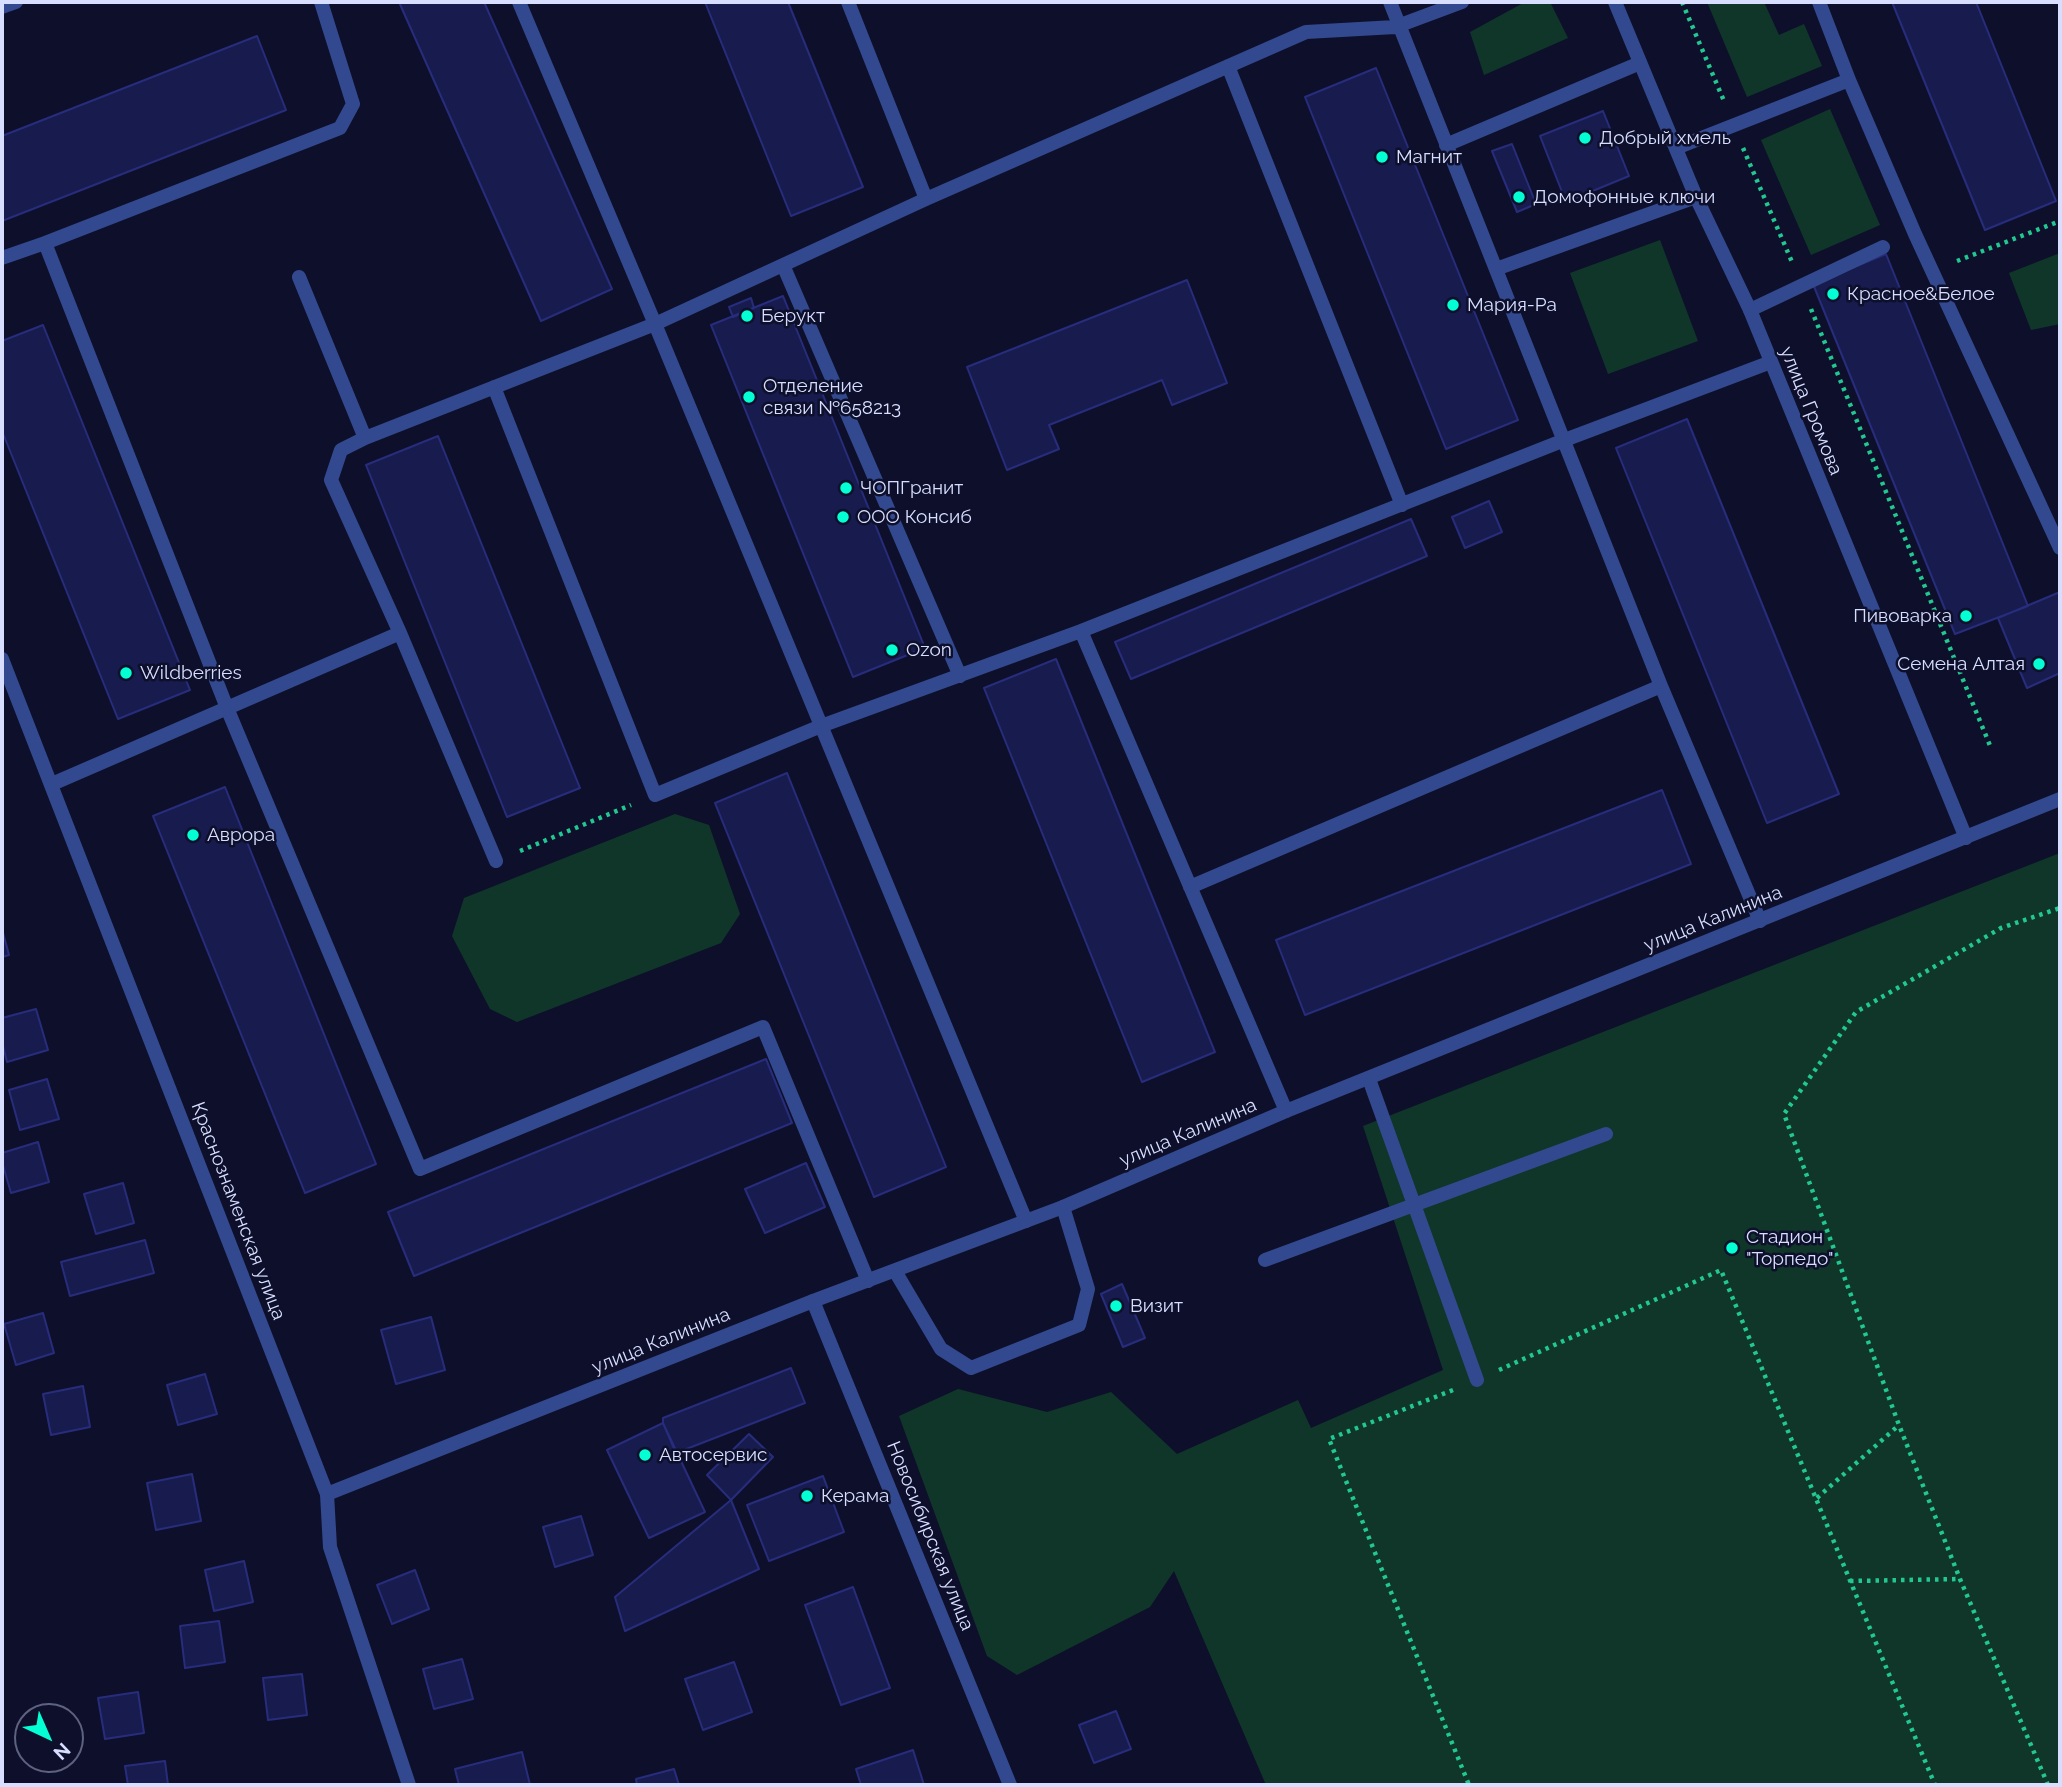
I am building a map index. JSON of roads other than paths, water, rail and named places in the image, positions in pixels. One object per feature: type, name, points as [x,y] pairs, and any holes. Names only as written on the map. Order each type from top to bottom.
[{"type":"street","points":[[2,7],[16,2]]},
{"type":"street","points":[[2,258],[340,128],[354,104],[321,2]]},
{"type":"street","points":[[519,2],[1026,1221]]},
{"type":"street","points":[[848,2],[926,199]]},
{"type":"street","points":[[1390,2],[1562,441],[1760,921]]},
{"type":"street","points":[[496,861],[400,634],[331,480],[341,450],[365,438],[655,324],[926,199],[1306,32],[1400,26],[1462,2]]},
{"type":"street","name":"улица Громова","points":[[1615,2],[1696,197],[1750,310],[1966,838]]},
{"type":"street","points":[[1819,2],[1849,80],[1932,271],[2060,548]]},
{"type":"street","points":[[1446,145],[1640,63]]},
{"type":"street","points":[[1228,66],[1402,505]]},
{"type":"street","points":[[1676,148],[1849,80]]},
{"type":"street","points":[[1496,270],[1696,197]]},
{"type":"street","points":[[45,243],[227,708],[420,1168],[763,1027],[868,1281]]},
{"type":"street","points":[[1750,310],[1883,247]]},
{"type":"street","points":[[783,265],[960,676]]},
{"type":"street","points":[[299,277],[365,438]]},
{"type":"street","points":[[494,387],[655,795],[821,726],[1081,631],[1770,362]]},
{"type":"street","points":[[1081,631],[1286,1111]]},
{"type":"street","points":[[52,784],[400,634]]},
{"type":"street","name":"Краснознаменская улица","points":[[2,659],[327,1494],[330,1548],[409,1785]]},
{"type":"street","points":[[1190,887],[1661,686]]},
{"type":"street","name":"улица Калинина","points":[[327,1494],[813,1301],[1063,1207],[1286,1111],[2060,799]]},
{"type":"street","points":[[1369,1079],[1477,1380]]},
{"type":"street","points":[[1265,1260],[1606,1135]]},
{"type":"street","points":[[895,1271],[941,1349],[971,1368],[1079,1325],[1088,1289],[1063,1207]]},
{"type":"street","name":"Новосибирская улица","points":[[813,1301],[1010,1785]]},
{"type":"place","name":"Добрый хмель","points":[[1585,138]]},
{"type":"place","name":"Магнит","points":[[1382,157]]},
{"type":"place","name":"Домофонные ключи","points":[[1519,197]]},
{"type":"place","name":"Красное&Белое","points":[[1833,294]]},
{"type":"place","name":"Мария-Ра","points":[[1453,305]]},
{"type":"place","name":"Берукт","points":[[747,316]]},
{"type":"place","name":"Отделение связи №658213","points":[[749,397]]},
{"type":"place","name":"ЧОПГранит","points":[[846,488]]},
{"type":"place","name":"ООО Консиб","points":[[843,517]]},
{"type":"place","name":"Пивоварка","points":[[1966,616]]},
{"type":"place","name":"Ozon","points":[[892,650]]},
{"type":"place","name":"Семена Алтая","points":[[2039,664]]},
{"type":"place","name":"Wildberries","points":[[126,673]]},
{"type":"place","name":"Аврора","points":[[193,835]]},
{"type":"place","name":"Стадион \"Торпедо\"","points":[[1732,1248]]},
{"type":"place","name":"Визит","points":[[1116,1306]]},
{"type":"place","name":"Автосервис","points":[[645,1455]]},
{"type":"place","name":"Керама","points":[[807,1496]]}]
